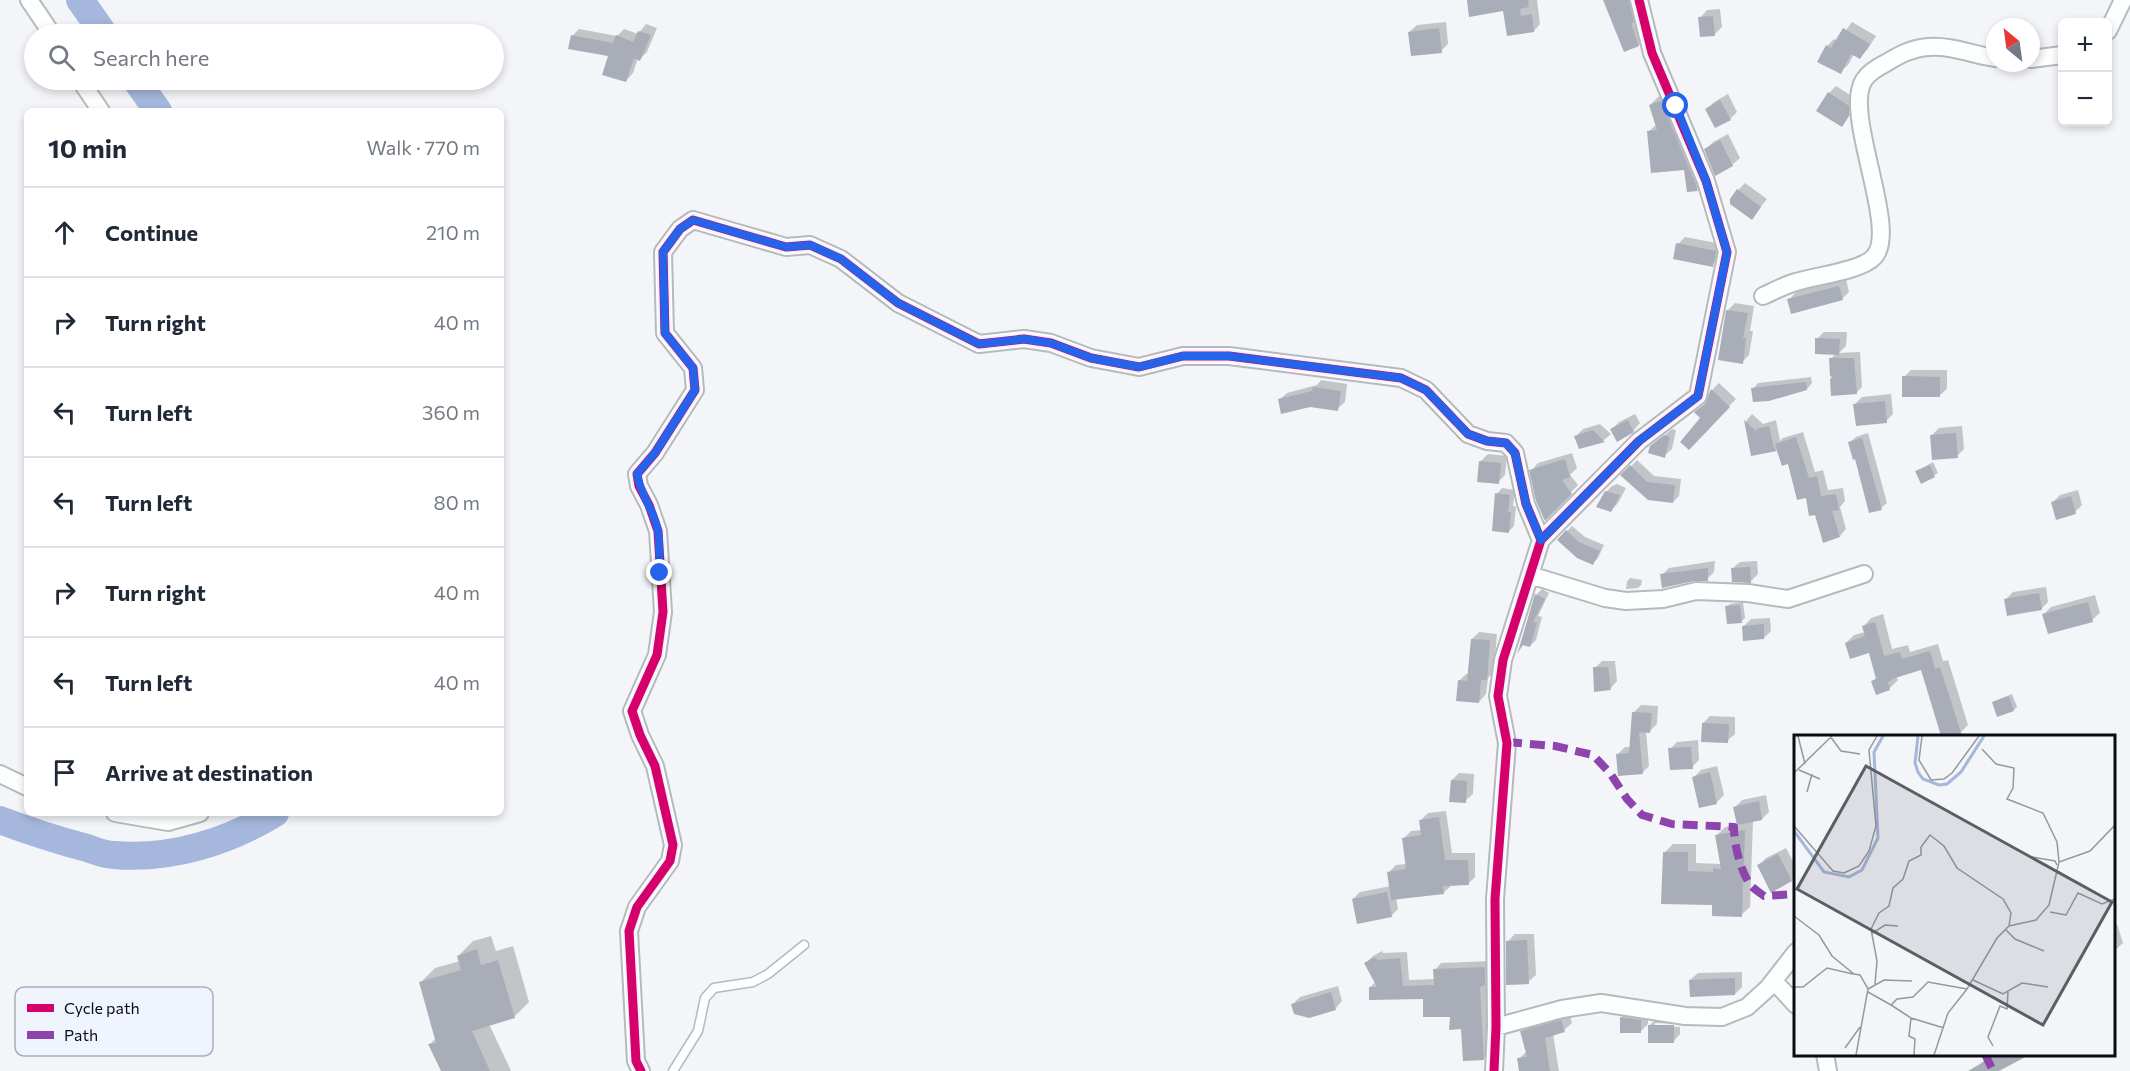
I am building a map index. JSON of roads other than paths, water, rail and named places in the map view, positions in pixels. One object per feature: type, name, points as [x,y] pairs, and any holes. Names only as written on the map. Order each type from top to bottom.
[{"type":"street","points":[[29,0],[45,24]]},
{"type":"street","points":[[1494,1071],[1495,899],[1507,743],[1498,696],[1503,660],[1541,540],[1639,441],[1698,396],[1727,252],[1706,181],[1652,52],[1639,0]]},
{"type":"street","points":[[2112,23],[2123,0]]},
{"type":"street","points":[[1763,296],[1795,282],[1862,265],[1875,257],[1880,245],[1880,219],[1859,111],[1860,92],[1864,80],[1875,69],[1902,52],[1928,47],[1952,48],[1986,56]]},
{"type":"street","points":[[2040,58],[2058,56]]},
{"type":"street","points":[[87,90],[99,108]]},
{"type":"street","points":[[641,1071],[636,1061],[629,931],[637,907],[670,861],[673,845],[655,766],[640,735],[632,711],[657,655],[663,612],[658,531],[649,504],[639,486],[637,474],[655,453],[695,390],[693,368],[665,333],[663,252],[680,229],[693,220],[786,247],[810,245],[841,259],[898,303],[979,344],[1024,339],[1051,343],[1091,358],[1139,367],[1183,356],[1229,356],[1401,378],[1426,390],[1468,434],[1487,441],[1506,443],[1515,453],[1526,504],[1541,540]]},
{"type":"street","points":[[1530,575],[1605,598],[1626,601],[1663,599],[1696,591],[1748,593],[1788,599],[1864,574]]},
{"type":"street","points":[[0,774],[24,786]]},
{"type":"street","points":[[133,816],[168,822],[189,816]]},
{"type":"street","points":[[1496,1028],[1562,1009],[1601,1003],[1685,1016],[1722,1017],[1747,1007],[1774,981],[1794,955]]},
{"type":"street","points":[[1774,981],[1794,1003]]},
{"type":"street","points":[[1825,1056],[1828,1071]]},
{"type":"lane","points":[[673,1071],[698,1031],[705,998],[714,988],[753,982],[768,974],[804,945]]},
{"type":"waterway","points":[[80,0],[97,24]]},
{"type":"waterway","points":[[143,90],[156,108]]},
{"type":"waterway","points":[[0,820],[104,854],[135,856],[156,855],[198,847],[238,832],[270,816]]}]
